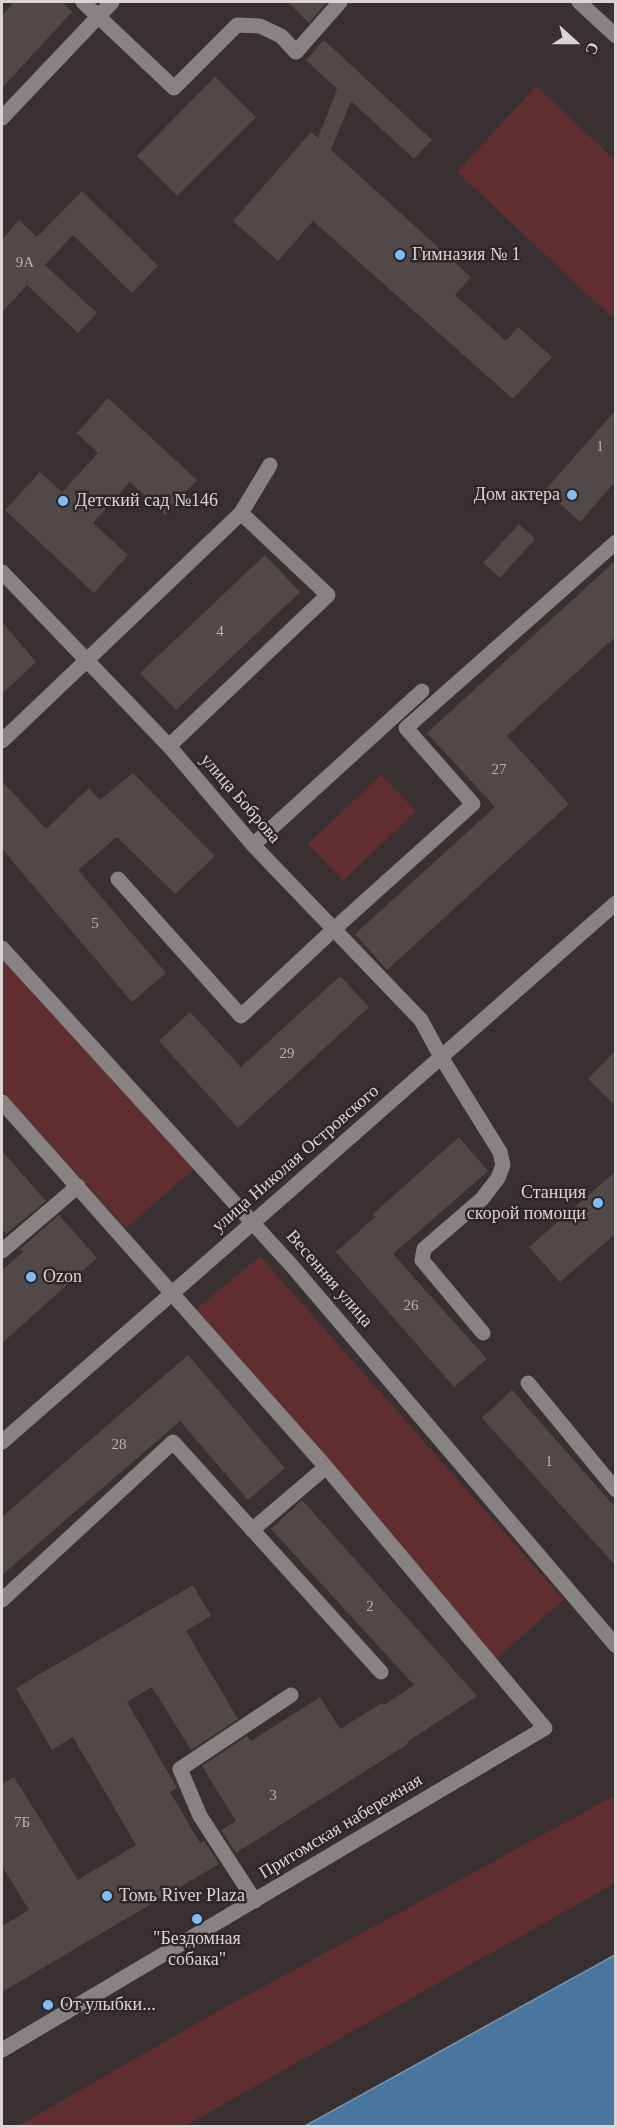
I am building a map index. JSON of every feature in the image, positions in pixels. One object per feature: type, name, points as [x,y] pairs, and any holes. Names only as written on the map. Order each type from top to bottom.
[{"type":"street","points":[[83,2],[174,88],[237,25],[260,26],[281,36],[296,52],[340,2]]},
{"type":"street","points":[[2,118],[111,2]]},
{"type":"street","points":[[579,2],[615,36]]},
{"type":"street","points":[[2,741],[241,513],[270,465]]},
{"type":"street","points":[[169,746],[328,595],[241,513]]},
{"type":"street","points":[[118,879],[241,1016],[473,804],[406,728],[615,542]]},
{"type":"street","name":"улица Боброва","points":[[2,572],[169,746],[253,845],[421,1020],[441,1057],[500,1152],[502,1165],[498,1178],[482,1199],[424,1249],[422,1260],[483,1333]]},
{"type":"street","points":[[253,845],[422,691]]},
{"type":"street","name":"улица Николая Островского","points":[[2,1442],[254,1223],[615,903]]},
{"type":"street","name":"Весенняя улица","points":[[2,948],[254,1223],[615,1646]]},
{"type":"street","points":[[2,1102],[326,1467],[252,1530]]},
{"type":"street","points":[[2,1251],[78,1186]]},
{"type":"street","points":[[528,1383],[615,1490]]},
{"type":"street","points":[[2,1599],[173,1442],[381,1672]]},
{"type":"street","name":"Притомская набережная","points":[[2,2050],[545,1728],[326,1467]]},
{"type":"street","points":[[255,1901],[200,1816],[180,1769],[291,1695]]},
{"type":"shaded area","points":[[536,86],[615,160],[615,320],[457,172]]},
{"type":"shaded area","points":[[381,775],[416,811],[343,881],[308,844]]},
{"type":"shaded area","points":[[2,958],[194,1169],[126,1228],[2,1091]]},
{"type":"shaded area","points":[[260,1256],[564,1600],[494,1660],[186,1318]]},
{"type":"shaded area","points":[[614,1796],[616,1799],[615,1883],[185,2126],[18,2126],[213,2014]]},
{"type":"water","points":[[615,1955],[615,2126],[305,2126]]},
{"type":"building","points":[[14,2],[62,2],[72,12],[2,88],[2,15]]},
{"type":"building","points":[[288,2],[327,2],[309,23]]},
{"type":"building","points":[[324,40],[432,140],[414,159],[351,101],[331,150],[471,277],[455,295],[506,341],[518,327],[552,357],[513,399],[313,221],[278,261],[233,221],[311,132],[318,138],[337,89],[306,60]]},
{"type":"building","points":[[215,77],[256,117],[177,196],[137,156]]},
{"type":"building","points":[[82,191],[158,266],[132,293],[73,235],[45,265],[97,313],[78,333],[27,285],[2,312],[2,239],[19,220],[37,237]]},
{"type":"building","name":"Детский сад №146","points":[[108,398],[197,480],[165,515],[130,482],[93,523],[128,555],[94,593],[5,510],[40,472],[62,492],[98,453],[77,433]]},
{"type":"building","points":[[615,411],[615,482],[580,522],[545,490]]},
{"type":"building","points":[[519,524],[535,539],[500,578],[483,563]]},
{"type":"building","points":[[265,555],[300,592],[176,710],[140,673]]},
{"type":"building","points":[[615,561],[615,637],[507,736],[569,804],[387,970],[355,934],[495,807],[427,733]]},
{"type":"building","points":[[2,622],[36,662],[2,694]]},
{"type":"building","points":[[133,773],[215,856],[175,894],[117,837],[78,870],[166,973],[132,1002],[2,849],[2,781],[46,829],[89,788],[100,800]]},
{"type":"building","points":[[340,976],[369,1007],[238,1128],[159,1041],[190,1012],[241,1067]]},
{"type":"building","points":[[615,1051],[615,1106],[588,1079]]},
{"type":"building","points":[[459,1137],[488,1171],[393,1254],[487,1359],[454,1387],[336,1252],[375,1217],[373,1214]]},
{"type":"building","points":[[2,1151],[46,1201],[6,1234],[2,1229]]},
{"type":"building","name":"Станция скорой помощи","points":[[615,1172],[615,1234],[560,1282],[529,1247]]},
{"type":"building","points":[[59,1215],[97,1258],[2,1343],[2,1270],[23,1252],[20,1249]]},
{"type":"building","points":[[188,1355],[285,1468],[248,1500],[180,1421],[2,1575],[2,1517]]},
{"type":"building","points":[[512,1390],[615,1507],[615,1565],[482,1418]]},
{"type":"building","points":[[302,1500],[477,1696],[407,1742],[408,1744],[236,1853],[221,1830],[236,1821],[202,1766],[247,1736],[251,1741],[320,1697],[340,1729],[382,1703],[384,1705],[414,1685],[271,1529]]},
{"type":"building","points":[[193,1585],[211,1616],[186,1631],[238,1719],[191,1750],[152,1687],[127,1702],[177,1788],[170,1792],[200,1843],[204,1841],[219,1864],[2,1992],[2,1926],[29,1910],[2,1866],[2,1784],[14,1777],[78,1880],[136,1845],[73,1737],[52,1750],[16,1688]]},
{"type":"place","name":"Гимназия № 1","points":[[400,255]]},
{"type":"place","name":"Дом актера","points":[[572,495]]},
{"type":"place","name":"Детский сад №146","points":[[63,501]]},
{"type":"place","name":"Станция скорой помощи","points":[[598,1203]]},
{"type":"place","name":"Ozon","points":[[31,1277]]},
{"type":"place","name":"Томь River Plaza","points":[[107,1896]]},
{"type":"place","name":"\"Бездомная собака\"","points":[[197,1919]]},
{"type":"place","name":"От улыбки...","points":[[48,2005]]}]
